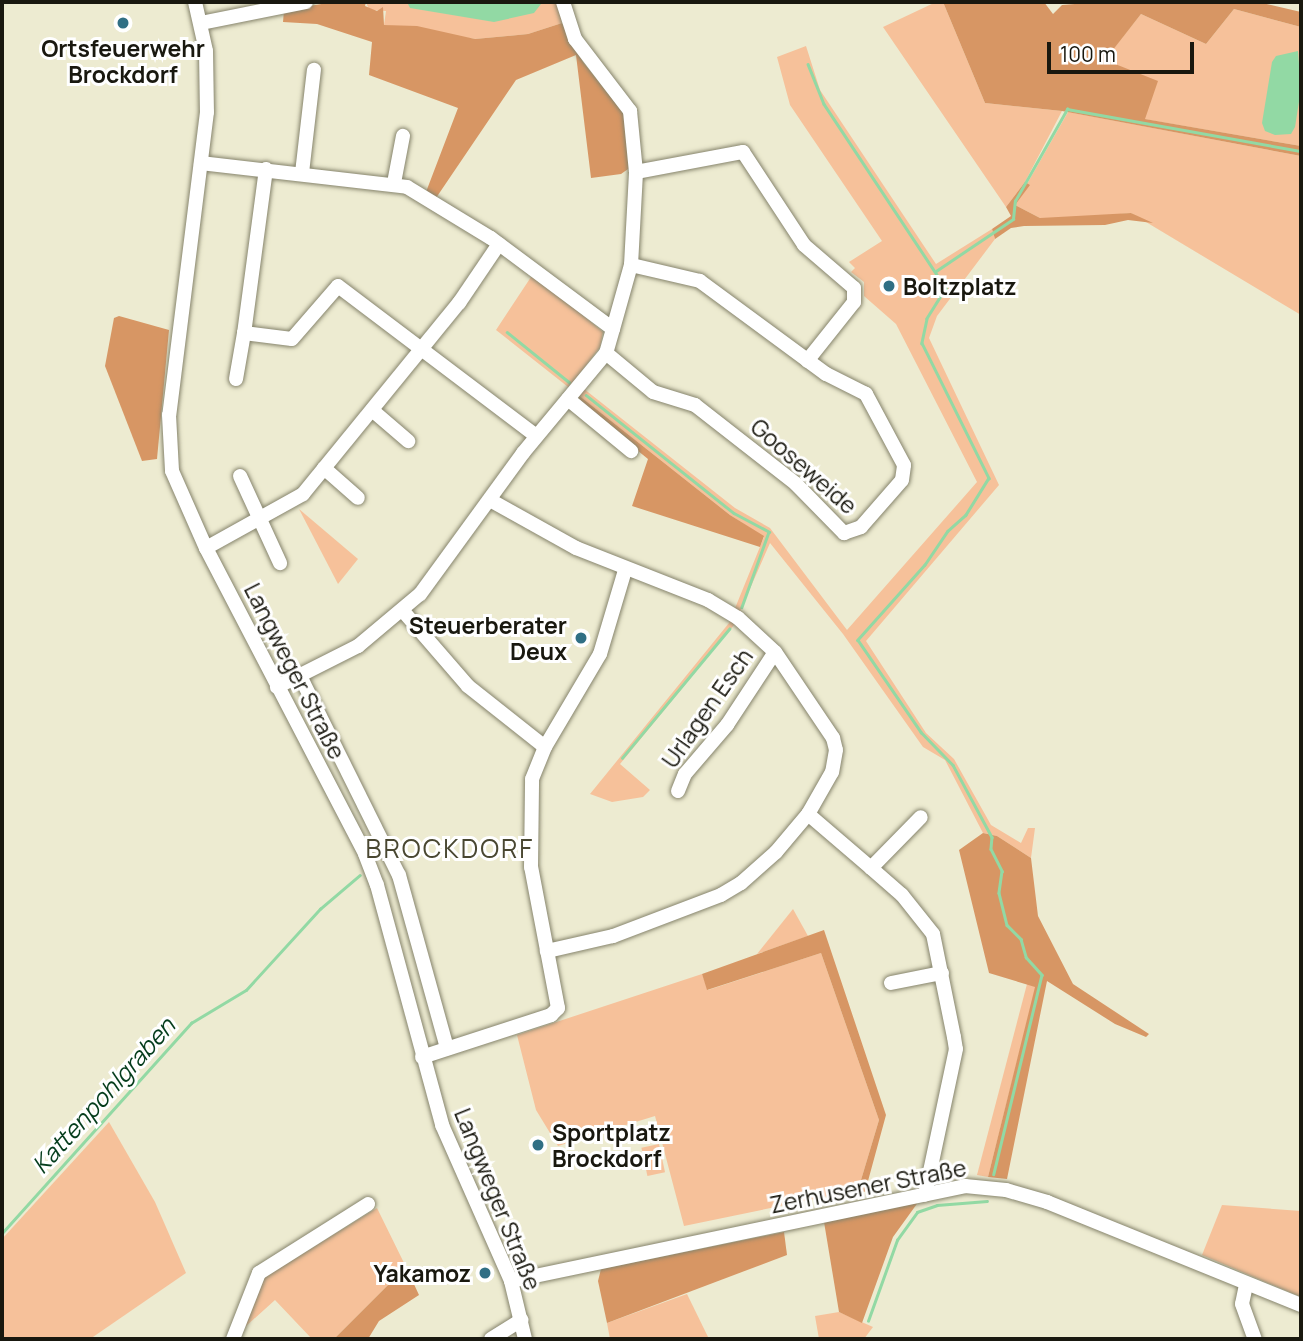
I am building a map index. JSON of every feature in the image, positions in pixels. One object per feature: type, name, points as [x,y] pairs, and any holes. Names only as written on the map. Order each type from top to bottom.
[{"type":"street","name":"Langweger Straße","points":[[195,2],[201,23],[208,78],[201,163],[168,434],[175,482],[377,885],[442,1125],[511,1281],[525,1339]]},
{"type":"street","points":[[201,23],[306,2]]},
{"type":"street","points":[[277,687],[358,646],[403,611],[440,570],[536,436],[606,353],[631,265],[636,172],[630,111],[575,39],[563,2]]},
{"type":"street","points":[[302,173],[314,70]]},
{"type":"street","points":[[394,183],[403,136]]},
{"type":"street","points":[[636,172],[734,150],[751,158],[804,245],[854,288],[854,302],[807,361]]},
{"type":"street","points":[[201,163],[394,183],[499,244],[613,329]]},
{"type":"street","points":[[236,379],[267,169]]},
{"type":"street","points":[[206,548],[297,500],[372,410],[378,397],[459,303],[499,244]]},
{"type":"street","name":"Gooseweide","points":[[606,353],[653,392],[695,405],[796,484],[831,524],[852,533],[902,480],[904,465],[871,399],[807,361],[699,281],[631,265]]},
{"type":"street","points":[[244,333],[292,339],[338,286],[375,318],[536,436]]},
{"type":"street","points":[[568,399],[631,451]]},
{"type":"street","points":[[372,410],[408,441]]},
{"type":"street","points":[[324,468],[358,498]]},
{"type":"street","points":[[240,476],[281,563]]},
{"type":"street","name":"Urlagen Esch","points":[[490,500],[625,570],[708,600],[738,618],[775,652],[833,738],[836,750],[832,772],[808,814],[776,852],[741,883],[680,911],[613,936],[547,951]]},
{"type":"street","points":[[422,1057],[551,1015],[558,1008],[529,836],[532,779],[545,747],[600,654],[625,570]]},
{"type":"street","points":[[403,611],[468,686],[545,747]]},
{"type":"street","name":"Urlagen Esch","points":[[678,791],[685,774],[727,725],[775,652]]},
{"type":"street","points":[[300,676],[407,896],[447,1048]]},
{"type":"street","points":[[808,814],[902,895],[933,934],[956,1049],[925,1195]]},
{"type":"street","points":[[871,868],[921,817]]},
{"type":"street","points":[[891,983],[942,973]]},
{"type":"street","name":"Zerhusener Straße","points":[[511,1281],[965,1186],[1006,1191],[1047,1202],[1246,1285],[1301,1305]]},
{"type":"street","points":[[233,1339],[259,1273],[369,1204]]},
{"type":"street","points":[[1246,1285],[1242,1304],[1255,1339]]},
{"type":"street","points":[[491,1339],[522,1320]]},
{"type":"shaded area","points":[[334,2],[366,2],[365,6],[377,11],[383,7],[384,25],[417,26],[475,39],[528,34],[562,23],[583,62],[626,116],[631,167],[621,174],[591,178],[576,55],[516,80],[436,198],[426,192],[458,108],[369,75],[372,42],[317,24],[283,22],[284,10]]},
{"type":"shaded area","points":[[366,2],[558,2],[562,23],[528,34],[475,39],[384,25],[386,11],[369,10]]},
{"type":"shaded area","points":[[407,2],[541,4],[534,13],[494,22],[410,8]]},
{"type":"shaded area","points":[[936,2],[943,2],[985,103],[1062,111],[1025,182],[1006,207],[883,27]]},
{"type":"shaded area","points":[[943,2],[1044,2],[1053,14],[1062,5],[1100,2],[1258,2],[1301,12],[1301,27],[1234,9],[1206,44],[1141,14],[1105,60],[1158,81],[1145,119],[1301,146],[1301,156],[1062,111],[985,103]]},
{"type":"shaded area","points":[[1234,9],[1301,27],[1301,146],[1144,119],[1104,60],[1141,14],[1206,44]]},
{"type":"shaded area","points":[[806,46],[820,90],[936,264],[992,229],[995,239],[937,316],[929,338],[999,485],[866,641],[926,733],[954,759],[991,825],[1021,843],[1028,828],[1035,828],[1031,858],[997,836],[983,833],[945,760],[923,747],[843,634],[770,543],[734,625],[620,764],[650,790],[643,797],[612,802],[590,794],[729,623],[764,537],[730,515],[496,330],[533,274],[603,332],[600,347],[574,381],[735,508],[770,528],[847,630],[977,482],[896,324],[864,296],[864,282],[851,272],[855,268],[849,262],[882,241],[790,105],[777,57]]},
{"type":"shaded area","points":[[1298,51],[1301,89],[1295,127],[1291,134],[1275,135],[1265,131],[1262,123],[1272,62],[1276,56]]},
{"type":"shaded area","points":[[1068,112],[1301,156],[1301,315],[1131,213],[1057,220],[1040,218],[1015,205]]},
{"type":"shaded area","points":[[1025,182],[1030,185],[1015,205],[1040,218],[1131,213],[1153,223],[1128,220],[1105,225],[1024,226],[1011,228],[995,239],[992,229],[1011,216],[1006,207]]},
{"type":"shaded area","points":[[119,316],[169,330],[157,459],[142,461],[105,366],[114,318]]},
{"type":"shaded area","points":[[577,394],[730,515],[764,536],[760,547],[632,506],[648,459],[574,399]]},
{"type":"shaded area","points":[[299,509],[358,559],[338,584]]},
{"type":"shaded area","points":[[983,833],[997,836],[1031,858],[1038,916],[1073,984],[1149,1034],[1146,1037],[1115,1024],[1047,981],[1007,1179],[988,1177],[1035,987],[989,973],[959,850]]},
{"type":"shaded area","points":[[793,909],[808,936],[757,954]]},
{"type":"shaded area","points":[[824,930],[886,1115],[865,1192],[858,1190],[879,1120],[821,953],[707,990],[702,974]]},
{"type":"shaded area","points":[[821,953],[879,1120],[858,1190],[684,1226],[655,1116],[558,1146],[536,1110],[517,1035],[702,974],[708,990]]},
{"type":"shaded area","points":[[1027,984],[1036,986],[988,1177],[977,1175]]},
{"type":"shaded area","points":[[109,1122],[155,1202],[186,1273],[90,1339],[2,1339],[2,1239]]},
{"type":"shaded area","points":[[659,1144],[665,1172],[647,1176],[641,1148]]},
{"type":"shaded area","points":[[919,1201],[893,1237],[862,1323],[839,1312],[824,1222]]},
{"type":"shaded area","points":[[1222,1205],[1301,1211],[1301,1297],[1202,1255]]},
{"type":"shaded area","points":[[377,1208],[406,1267],[334,1339],[312,1339],[275,1300],[245,1327],[265,1277]]},
{"type":"shaded area","points":[[784,1232],[787,1255],[607,1323],[598,1281],[601,1269]]},
{"type":"shaded area","points":[[406,1267],[419,1295],[379,1321],[368,1339],[334,1339]]},
{"type":"shaded area","points":[[687,1294],[709,1339],[610,1339],[607,1323]]},
{"type":"shaded area","points":[[839,1312],[873,1327],[864,1339],[819,1339],[815,1316]]},
{"type":"waterway","points":[[808,64],[824,104],[946,288],[927,319],[922,343],[989,478],[966,515],[948,531],[925,565],[858,640],[921,732],[953,765],[992,837],[991,849],[1002,871],[999,893],[1007,925],[1021,939],[1026,957],[1042,975],[994,1174]]},
{"type":"waterway","points":[[936,271],[1013,219],[1015,201],[1067,109],[1301,151]]},
{"type":"waterway","points":[[507,332],[569,382]]},
{"type":"waterway","points":[[586,395],[734,513],[769,532],[742,607]]},
{"type":"waterway","points":[[622,758],[729,629]]},
{"type":"waterway","name":"Kattenpohlgraben","points":[[2,1233],[191,1023],[246,990],[320,909],[360,875]]},
{"type":"waterway","points":[[868,1321],[897,1240],[917,1212],[937,1205],[987,1201]]},
{"type":"place","name":"Ortsfeuerwehr Brockdorf","points":[[123,23]]},
{"type":"place","name":"Boltzplatz","points":[[889,286]]},
{"type":"place","name":"Steuerberater Deux","points":[[581,638]]},
{"type":"place","name":"Sportplatz Brockdorf","points":[[538,1145]]},
{"type":"place","name":"Yakamoz","points":[[485,1273]]},
{"type":"district","name":"BROCKDORF","points":[[450,849]]}]
